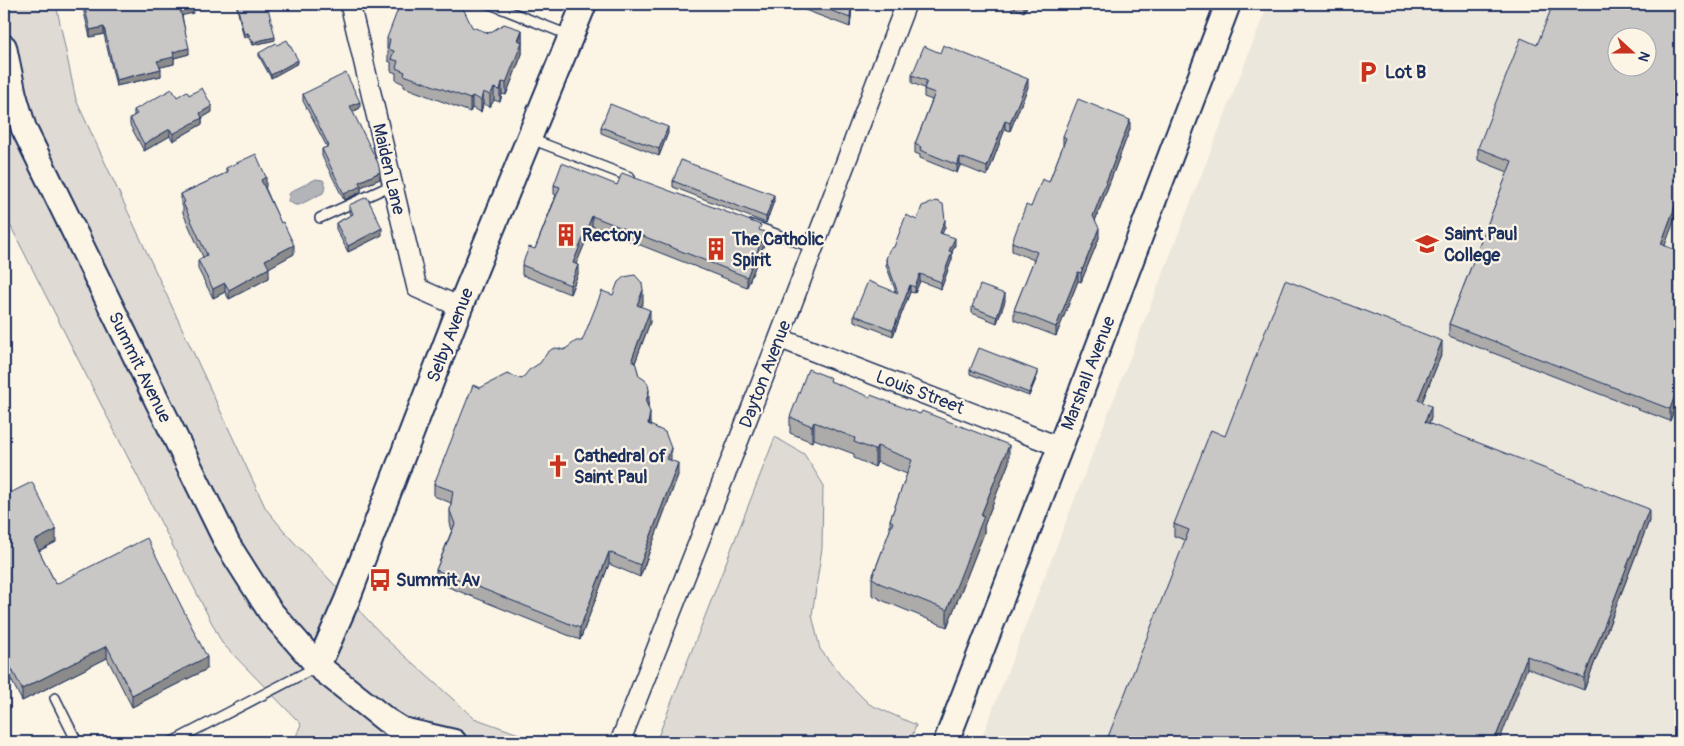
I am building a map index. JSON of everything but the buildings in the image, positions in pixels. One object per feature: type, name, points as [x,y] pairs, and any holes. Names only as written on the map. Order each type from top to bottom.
[{"type":"street","name":"Maiden Lane","points":[[350,4],[417,288],[460,307]]},
{"type":"street","name":"Selby Avenue","points":[[318,666],[346,600],[460,307],[584,4]]},
{"type":"street","name":"Dayton Avenue","points":[[620,742],[779,338],[906,4]]},
{"type":"street","name":"Marshall Avenue","points":[[946,742],[1228,4]]},
{"type":"street","name":"Summit Avenue","points":[[4,47],[14,95],[24,129],[228,546],[270,611],[318,666],[409,736]]},
{"type":"street","name":"Louis Street","points":[[779,338],[1060,446]]},
{"type":"street","points":[[409,736],[454,742]]},
{"type":"lane","points":[[490,4],[571,36]]},
{"type":"lane","points":[[528,138],[640,181]]},
{"type":"lane","points":[[320,218],[392,185]]},
{"type":"lane","points":[[740,220],[813,248]]},
{"type":"lane","points":[[172,742],[318,666]]},
{"type":"lane","points":[[56,698],[77,742]]},
{"type":"shaded area","points":[[4,4],[56,4],[76,100],[266,509],[291,539],[388,641],[474,718],[541,742],[294,742],[301,724],[222,643],[4,213]]},
{"type":"shaded area","name":"Saint Paul College","points":[[1268,4],[1680,4],[1680,742],[980,742]]},
{"type":"shaded area","points":[[316,179],[323,180],[326,186],[323,193],[299,205],[288,201],[289,194],[292,191]]},
{"type":"shaded area","points":[[775,437],[804,454],[823,484],[822,548],[812,615],[820,649],[842,677],[869,704],[916,725],[910,742],[656,742]]},
{"type":"place","name":"Lot B","points":[[1368,72]]},
{"type":"place","name":"Rectory","points":[[566,235]]},
{"type":"place","name":"Saint Paul College","points":[[1427,244]]},
{"type":"place","name":"The Catholic Spirit","points":[[716,249]]},
{"type":"place","name":"Cathedral of Saint Paul","points":[[558,466]]},
{"type":"place","name":"Summit Av","points":[[380,580]]}]
